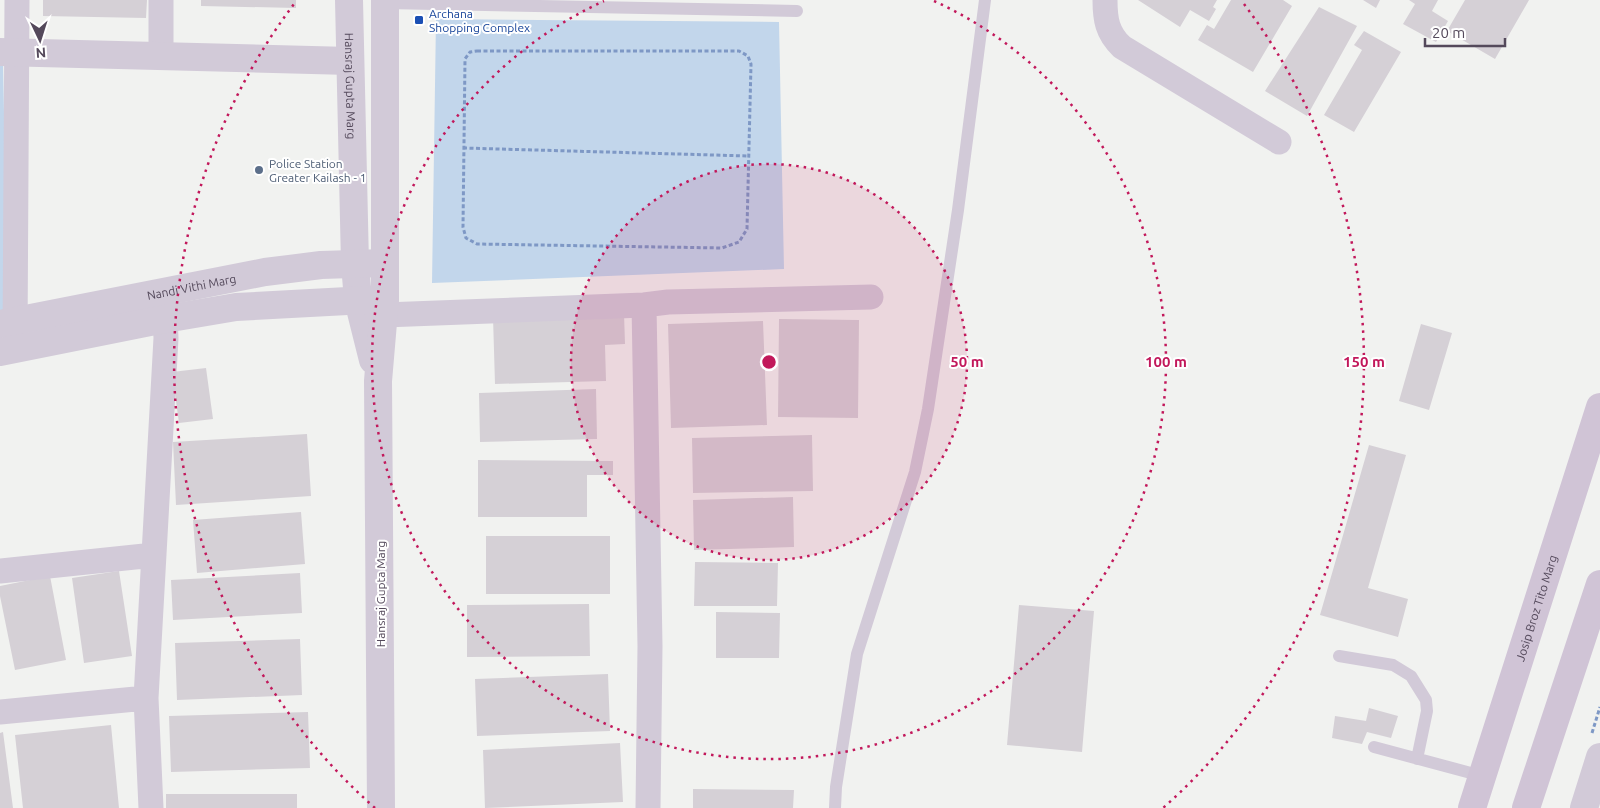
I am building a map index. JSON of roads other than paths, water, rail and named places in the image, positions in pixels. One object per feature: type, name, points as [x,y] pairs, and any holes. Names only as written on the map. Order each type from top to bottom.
[{"type":"main road","name":"Josip Broz Tito Marg","points":[[1472,808],[1600,407]]},
{"type":"main road","points":[[1526,808],[1600,584]]},
{"type":"street","points":[[17,0],[8,53],[7,351],[165,319],[236,308],[358,300],[384,307],[644,304],[871,297]]},
{"type":"street","points":[[161,0],[161,56]]},
{"type":"street","name":"Hansraj Gupta Marg","points":[[349,0],[355,264],[358,300],[378,381]]},
{"type":"street","points":[[1105,0],[1110,36],[1122,47],[1279,142]]},
{"type":"street","name":"Hansraj Gupta Marg","points":[[381,808],[378,381],[384,307],[385,263],[385,2]]},
{"type":"street","points":[[8,53],[350,60]]},
{"type":"street","name":"Nandi Vithi Marg","points":[[8,323],[265,272],[321,265],[385,263]]},
{"type":"street","points":[[644,304],[650,646],[648,808]]},
{"type":"street","points":[[151,808],[146,698],[166,338],[165,319]]},
{"type":"street","points":[[0,571],[154,555]]},
{"type":"street","points":[[0,712],[146,698]]},
{"type":"street","points":[[1584,808],[1600,757]]},
{"type":"lane","points":[[835,808],[836,787],[857,654],[915,472],[928,409],[958,210],[985,0]]},
{"type":"lane","points":[[385,2],[797,11]]},
{"type":"lane","points":[[1339,656],[1394,665],[1411,676],[1426,700],[1427,711],[1417,758]]},
{"type":"lane","points":[[1374,747],[1482,776]]},
{"type":"place","name":"Archana Shopping Complex","points":[[419,20]]},
{"type":"place","name":"Police Station Greater Kailash - 1","points":[[259,170]]}]
